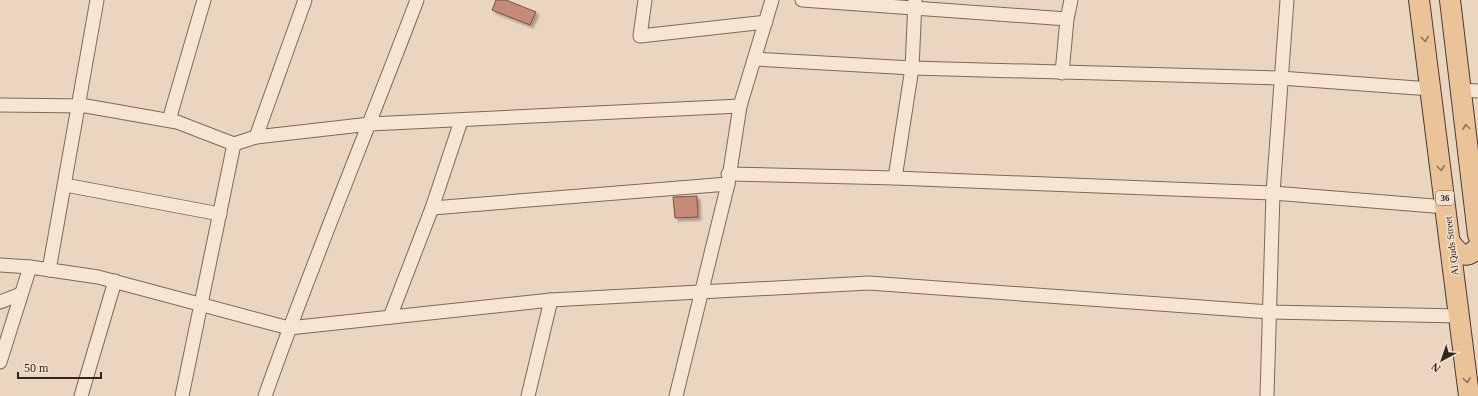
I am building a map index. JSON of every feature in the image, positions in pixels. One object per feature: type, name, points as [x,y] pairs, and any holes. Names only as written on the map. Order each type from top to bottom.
[{"type":"main road","name":"Al Quds Street","points":[[1419,0],[1469,396]]},
{"type":"main road","points":[[1450,0],[1470,91],[1478,236]]},
{"type":"main road","points":[[1450,242],[1460,254],[1466,255],[1474,252],[1478,247]]},
{"type":"main road","points":[[1454,271],[1464,262],[1478,262]]},
{"type":"street","points":[[49,270],[97,0]]},
{"type":"street","points":[[169,120],[204,0]]},
{"type":"street","points":[[256,137],[305,0]]},
{"type":"street","points":[[265,396],[289,328],[370,124],[417,0]]},
{"type":"street","points":[[645,0],[640,36],[766,22]]},
{"type":"street","points":[[676,396],[703,292],[728,179],[740,106],[772,0]]},
{"type":"street","points":[[802,0],[915,4],[1067,20]]},
{"type":"street","points":[[1062,72],[1067,20],[1071,0]]},
{"type":"street","points":[[1267,396],[1273,193],[1280,78],[1287,0]]},
{"type":"street","points":[[895,178],[912,68],[915,4]]},
{"type":"street","points":[[755,60],[912,68],[1280,78],[1431,89]]},
{"type":"street","points":[[0,105],[79,106],[169,120],[234,144],[256,137],[370,124],[461,121],[740,106]]},
{"type":"street","points":[[390,317],[432,208],[461,121]]},
{"type":"street","points":[[182,396],[234,144]]},
{"type":"street","points":[[432,208],[728,179],[895,178],[1273,193],[1446,207]]},
{"type":"street","points":[[64,185],[220,214]]},
{"type":"street","points":[[0,265],[30,267],[115,281],[289,328],[551,300],[869,283],[1270,312],[1459,316]]},
{"type":"street","points":[[0,362],[30,267]]},
{"type":"street","points":[[81,396],[115,281]]},
{"type":"street","points":[[0,302],[21,294]]},
{"type":"street","points":[[528,396],[551,300]]},
{"type":"building","points":[[496,0],[506,0],[536,12],[530,25],[492,10]]},
{"type":"building","points":[[697,196],[698,217],[675,218],[673,197]]}]
